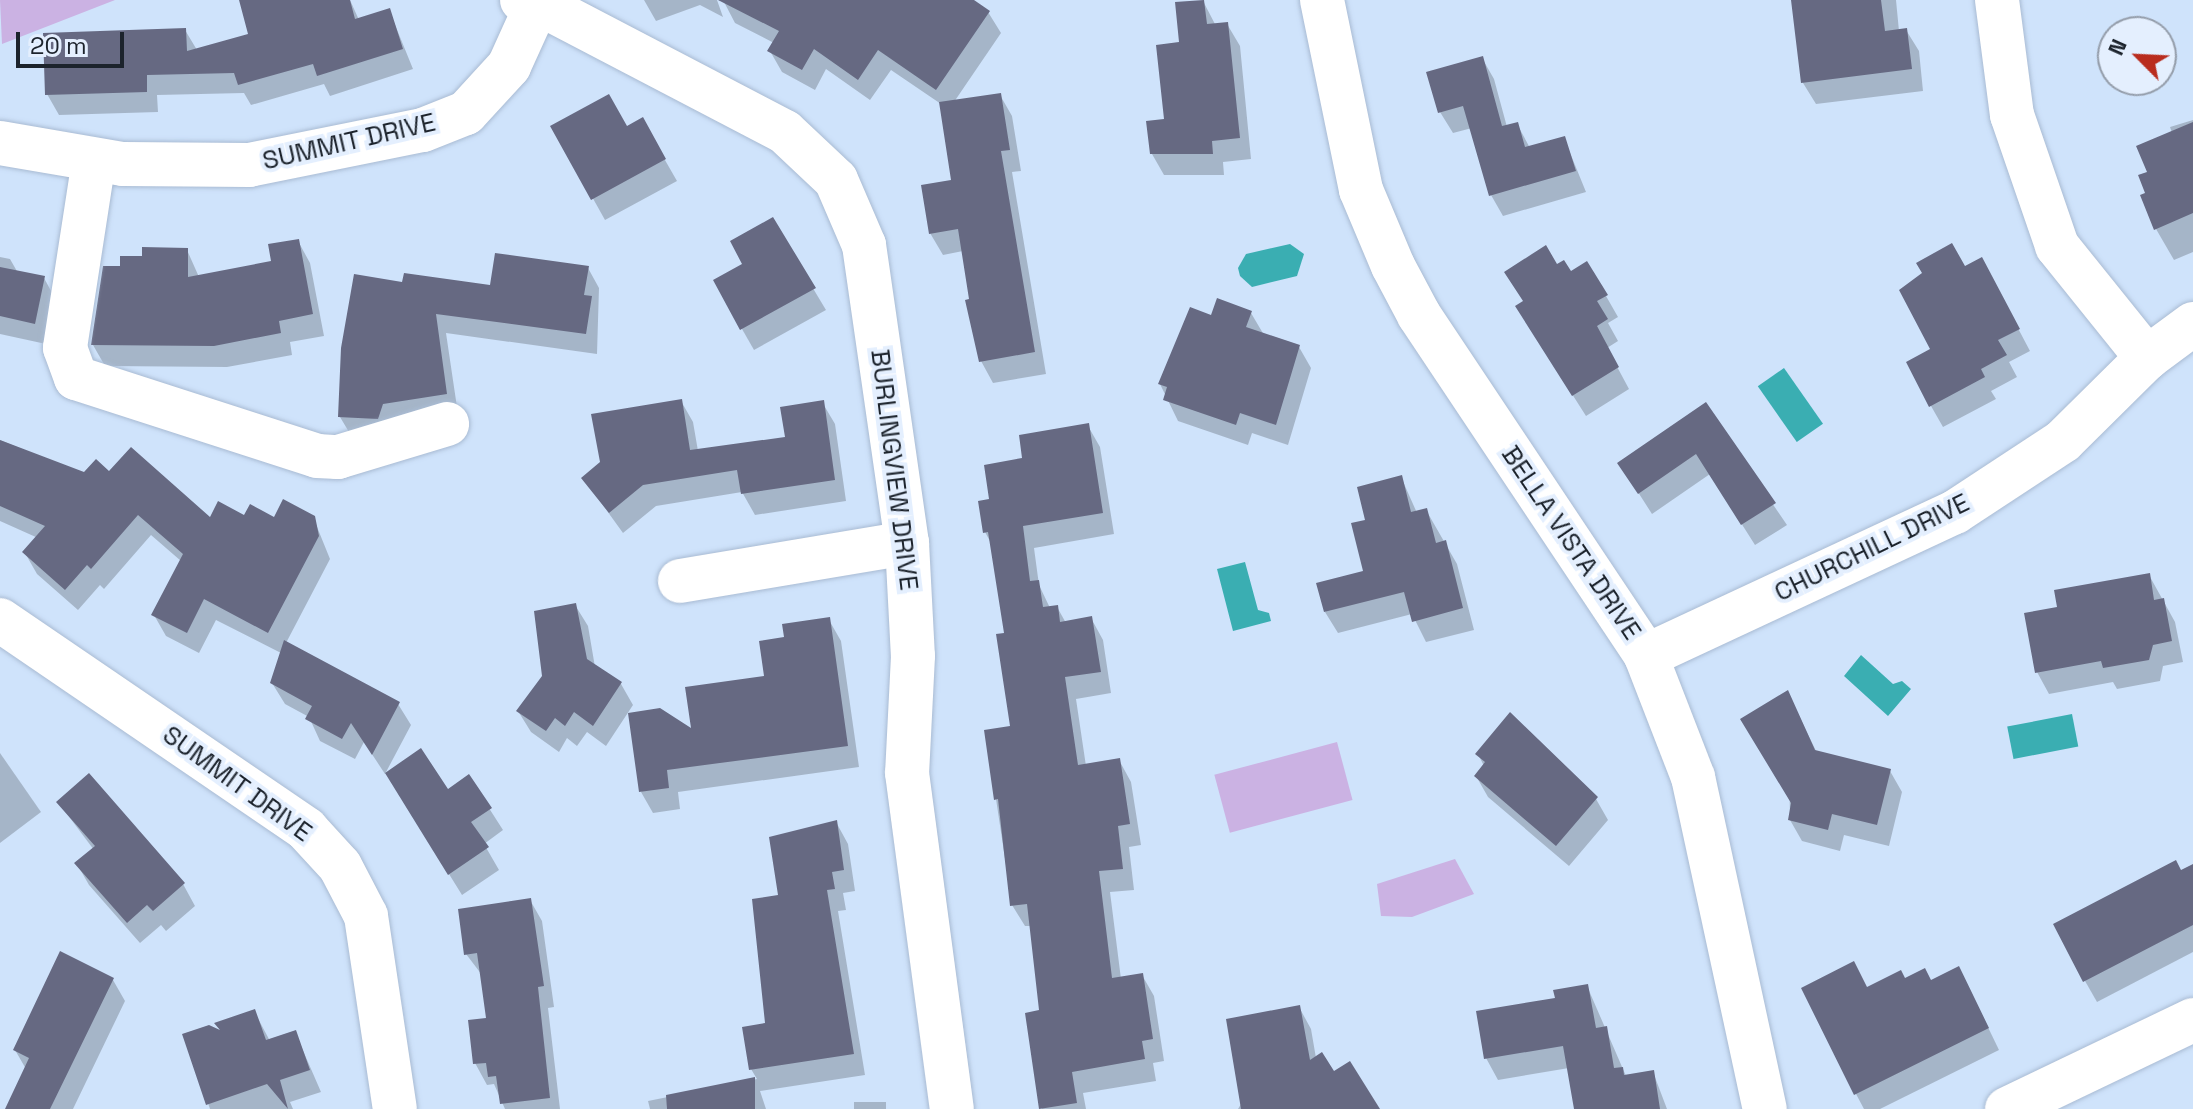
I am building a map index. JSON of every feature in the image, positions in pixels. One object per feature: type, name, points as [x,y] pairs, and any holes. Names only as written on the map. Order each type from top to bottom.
[{"type":"street","name":"BELLA VISTA DRIVE","points":[[1322,0],[1361,190],[1393,266],[1419,315],[1646,656],[1693,777],[1765,1109]]},
{"type":"street","points":[[1997,0],[2012,115],[2057,246],[2147,358]]},
{"type":"street","name":"SUMMIT DRIVE","points":[[0,143],[94,160],[249,165],[423,130],[466,113],[509,66],[534,1]]},
{"type":"street","name":"BURLINGVIEW DRIVE","points":[[534,1],[785,132],[836,180],[864,245],[907,543],[913,656],[907,773],[952,1109]]},
{"type":"street","points":[[94,160],[65,348],[76,378],[317,456],[338,457],[447,424]]},
{"type":"street","name":"CHURCHILL DRIVE","points":[[1646,656],[1955,512],[2063,441],[2147,358],[2193,324]]},
{"type":"street","points":[[680,581],[907,543]]},
{"type":"street","name":"SUMMIT DRIVE","points":[[0,620],[306,829],[340,866],[366,916],[395,1109]]},
{"type":"street","points":[[2007,1109],[2193,1020]]},
{"type":"shaded area","points":[[0,0],[115,0],[2,44]]},
{"type":"shaded area","points":[[1290,244],[1304,254],[1297,276],[1252,287],[1240,276],[1238,268],[1246,254]]},
{"type":"shaded area","points":[[1784,368],[1823,424],[1797,442],[1758,386]]},
{"type":"shaded area","points":[[1245,562],[1258,610],[1269,613],[1271,621],[1233,631],[1217,569]]},
{"type":"shaded area","points":[[1861,655],[1893,684],[1902,681],[1911,689],[1888,716],[1844,676]]},
{"type":"shaded area","points":[[2072,714],[2078,746],[2014,759],[2007,727]]},
{"type":"shaded area","points":[[1337,742],[1353,800],[1230,833],[1214,775]]},
{"type":"shaded area","points":[[1455,859],[1474,894],[1412,917],[1381,916],[1377,884]]},
{"type":"building","points":[[239,0],[350,0],[355,19],[390,8],[403,49],[317,76],[313,64],[238,85],[234,73],[147,75],[147,92],[45,95],[43,33],[186,28],[187,51],[248,34]]},
{"type":"building","points":[[718,0],[974,0],[990,11],[936,90],[878,50],[858,80],[814,49],[802,70],[767,51],[779,31]]},
{"type":"building","points":[[1204,0],[1207,24],[1228,22],[1240,138],[1212,141],[1213,154],[1150,154],[1146,121],[1164,119],[1156,45],[1179,42],[1175,2]]},
{"type":"building","points":[[1791,0],[1881,0],[1885,31],[1907,28],[1912,69],[1801,83]]},
{"type":"building","points":[[1483,56],[1502,126],[1518,122],[1525,147],[1565,136],[1576,171],[1489,196],[1463,106],[1438,113],[1426,72]]},
{"type":"building","points":[[1001,93],[1010,150],[1001,151],[1035,352],[979,362],[965,300],[969,299],[958,229],[929,234],[921,185],[951,180],[939,102]]},
{"type":"building","points":[[609,94],[627,126],[643,117],[666,159],[591,200],[550,126]]},
{"type":"building","points":[[2193,122],[2193,213],[2154,230],[2140,195],[2145,193],[2138,175],[2147,172],[2136,146]]},
{"type":"building","points":[[773,217],[816,288],[740,330],[713,280],[742,264],[730,241]]},
{"type":"building","points":[[299,239],[313,314],[279,321],[281,333],[214,346],[91,345],[103,266],[120,266],[120,256],[142,256],[142,247],[188,248],[188,277],[271,261],[268,244]]},
{"type":"building","points":[[1952,243],[1965,266],[1982,257],[2020,329],[1998,340],[2007,355],[1981,369],[1985,377],[1929,407],[1906,362],[1930,349],[1899,290],[1922,273],[1916,263]]},
{"type":"building","points":[[1546,245],[1557,264],[1564,260],[1571,271],[1587,261],[1608,295],[1597,301],[1608,319],[1597,326],[1619,367],[1572,396],[1515,306],[1523,301],[1504,272]]},
{"type":"building","points":[[495,253],[589,266],[584,295],[592,296],[586,334],[436,314],[447,394],[383,404],[378,419],[338,417],[341,348],[354,274],[402,282],[404,273],[490,285]]},
{"type":"building","points":[[0,267],[45,276],[35,324],[0,316]]},
{"type":"building","points":[[1217,298],[1252,311],[1246,327],[1300,345],[1276,425],[1240,413],[1236,425],[1163,400],[1167,387],[1158,384],[1190,307],[1211,315]]},
{"type":"building","points":[[682,399],[690,450],[785,437],[780,407],[824,400],[835,480],[741,494],[737,470],[643,485],[609,513],[581,478],[600,462],[591,414]]},
{"type":"building","points":[[1706,402],[1776,503],[1741,525],[1696,454],[1638,494],[1617,463]]},
{"type":"building","points":[[1089,423],[1103,513],[1023,526],[1030,581],[1039,580],[1043,607],[1058,605],[1060,622],[1092,616],[1101,672],[1065,677],[1078,765],[1120,758],[1130,824],[1118,826],[1123,869],[1099,871],[1112,978],[1143,973],[1153,1039],[1142,1041],[1145,1059],[1072,1072],[1077,1103],[1039,1109],[1025,1013],[1039,1010],[1027,904],[1010,906],[998,799],[994,800],[984,730],[1010,726],[996,634],[1004,633],[988,532],[983,533],[978,501],[989,499],[984,465],[1022,458],[1019,435]]},
{"type":"building","points":[[0,440],[84,472],[96,459],[109,471],[131,447],[210,517],[218,501],[244,515],[250,504],[274,517],[283,499],[315,516],[319,536],[268,633],[204,599],[187,633],[151,615],[183,554],[138,515],[91,569],[87,565],[65,590],[22,552],[45,526],[0,506]]},
{"type":"building","points":[[1402,475],[1411,512],[1427,508],[1436,543],[1446,540],[1463,608],[1412,622],[1404,592],[1324,612],[1316,583],[1363,571],[1351,523],[1365,520],[1357,487]]},
{"type":"building","points":[[2150,573],[2154,600],[2164,598],[2172,641],[2153,645],[2149,660],[2103,668],[2101,661],[2035,673],[2024,613],[2057,607],[2054,590]]},
{"type":"building","points":[[576,603],[587,659],[622,682],[593,726],[574,712],[565,726],[555,718],[546,731],[516,711],[542,676],[534,611]]},
{"type":"building","points":[[830,617],[848,746],[667,770],[669,788],[639,792],[628,713],[660,708],[691,728],[685,687],[764,676],[759,641],[784,637],[782,624]]},
{"type":"building","points":[[284,640],[400,702],[372,755],[351,723],[342,739],[305,719],[312,706],[270,683]]},
{"type":"building","points":[[1788,690],[1815,750],[1891,769],[1877,825],[1832,814],[1828,830],[1788,820],[1791,803],[1740,719]]},
{"type":"building","points":[[1510,712],[1598,797],[1556,846],[1474,776],[1485,762],[1475,754]]},
{"type":"building","points":[[421,748],[448,789],[469,774],[492,808],[471,822],[489,847],[448,875],[385,773]]},
{"type":"building","points":[[89,773],[185,883],[153,911],[147,905],[127,923],[74,863],[95,846],[56,802]]},
{"type":"building","points":[[837,820],[844,870],[832,872],[835,889],[827,890],[854,1054],[749,1070],[742,1027],[765,1023],[752,899],[778,895],[769,837]]},
{"type":"building","points":[[2176,860],[2181,870],[2193,864],[2193,925],[2083,982],[2053,924]]},
{"type":"building","points":[[531,898],[544,986],[538,987],[550,1098],[500,1104],[496,1076],[488,1077],[486,1063],[473,1064],[468,1020],[486,1018],[477,953],[464,955],[458,909]]},
{"type":"building","points":[[60,951],[114,978],[50,1109],[5,1109],[29,1058],[13,1050]]},
{"type":"building","points":[[1854,961],[1867,987],[1901,970],[1905,978],[1925,968],[1931,980],[1959,966],[1989,1028],[1854,1095],[1801,988]]},
{"type":"building","points":[[1588,984],[1596,1028],[1607,1026],[1614,1068],[1623,1067],[1624,1075],[1654,1070],[1660,1109],[1574,1109],[1563,1046],[1484,1059],[1476,1011],[1555,998],[1553,990]]},
{"type":"building","points":[[1300,1005],[1310,1060],[1322,1052],[1334,1071],[1350,1061],[1380,1109],[1241,1109],[1226,1019]]},
{"type":"building","points":[[255,1009],[266,1040],[296,1030],[310,1070],[280,1080],[288,1109],[267,1084],[206,1105],[182,1034],[209,1025],[220,1030],[214,1023]]},
{"type":"building","points":[[755,1077],[755,1109],[667,1109],[666,1095]]}]
